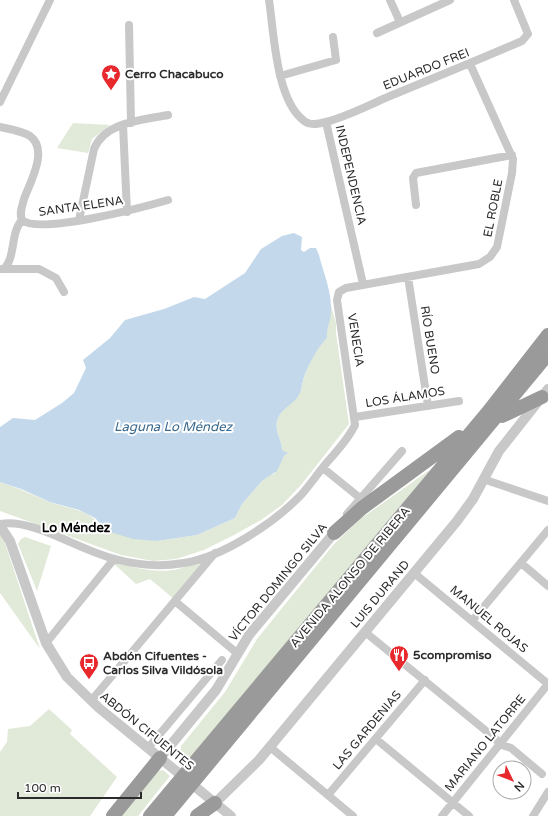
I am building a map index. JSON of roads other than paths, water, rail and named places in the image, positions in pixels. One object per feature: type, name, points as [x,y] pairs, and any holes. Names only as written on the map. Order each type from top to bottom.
[{"type":"highway","name":"AVENIDA ALONSO DE RIBERA","points":[[490,417],[548,335]]},
{"type":"highway","name":"AVENIDA ALONSO DE RIBERA","points":[[150,816],[180,789],[490,417],[548,354]]},
{"type":"highway","points":[[334,533],[362,508],[490,417],[511,411],[545,393]]},
{"type":"highway","points":[[113,816],[160,758]]},
{"type":"highway","name":"AVENIDA ALONSO DE RIBERA","points":[[165,816],[180,789]]},
{"type":"highway","points":[[197,816],[215,803]]},
{"type":"street","points":[[0,102],[50,0]]},
{"type":"street","name":"INDEPENDENCIA","points":[[270,0],[280,76],[288,100],[302,120],[311,124],[326,122],[363,284]]},
{"type":"street","points":[[390,0],[400,22]]},
{"type":"street","points":[[377,33],[450,0]]},
{"type":"street","name":"EDUARDO FREI","points":[[326,122],[470,64],[522,41],[528,36],[527,30],[514,0]]},
{"type":"street","points":[[127,212],[129,25]]},
{"type":"street","points":[[280,76],[336,60],[332,37]]},
{"type":"street","name":"EL ROBLE","points":[[363,284],[480,264],[485,262],[494,253],[497,247],[512,173],[512,155],[470,64]]},
{"type":"street","points":[[80,220],[97,140],[103,134],[127,124],[168,115]]},
{"type":"street","points":[[0,127],[26,134],[34,140],[38,147],[38,159],[20,213],[22,220],[16,228],[7,264],[2,269]]},
{"type":"street","points":[[416,205],[414,174],[512,155]]},
{"type":"street","name":"SANTA ELENA","points":[[22,220],[32,225],[80,220],[127,212],[168,200]]},
{"type":"street","points":[[2,269],[39,269],[45,271],[56,278],[64,292]]},
{"type":"street","name":"RÍO BUENO","points":[[408,277],[428,406]]},
{"type":"street","name":"VENECIA","points":[[355,417],[337,297],[339,292],[343,289],[363,284]]},
{"type":"street","name":"LUIS DURAND","points":[[215,803],[241,779],[270,747],[465,510],[499,451],[545,393]]},
{"type":"street","name":"LOS ÁLAMOS","points":[[355,417],[459,401]]},
{"type":"street","points":[[0,525],[10,522],[29,526],[114,559],[142,564],[169,565],[185,563],[216,552],[257,531],[287,508],[301,495],[353,430],[355,417]]},
{"type":"street","name":"VÍCTOR DOMINGO SILVA","points":[[160,758],[212,695],[249,635],[334,533],[360,498],[402,451]]},
{"type":"street","points":[[323,468],[360,498]]},
{"type":"street","points":[[483,479],[548,501]]},
{"type":"street","name":"ABDÓN CIFUENTES","points":[[0,525],[10,541],[46,643],[67,677],[91,701],[231,816]]},
{"type":"street","points":[[472,621],[548,530]]},
{"type":"street","points":[[91,701],[176,602],[216,552]]},
{"type":"street","points":[[46,643],[114,559]]},
{"type":"street","points":[[520,563],[548,586]]},
{"type":"street","name":"MANUEL ROJAS","points":[[414,573],[548,684]]},
{"type":"street","points":[[176,602],[238,654]]},
{"type":"street","points":[[366,632],[496,739],[499,744],[511,748],[542,774]]},
{"type":"street","points":[[148,748],[222,660]]},
{"type":"street","name":"LAS GARDENIAS","points":[[328,795],[425,680]]},
{"type":"street","name":"MARIANO LATORRE","points":[[442,816],[497,750],[499,744],[548,684]]},
{"type":"street","points":[[376,739],[469,816]]},
{"type":"street","points":[[270,747],[353,816]]},
{"type":"street","points":[[533,816],[548,792]]},
{"type":"water","name":"Laguna Lo Méndez","points":[[294,233],[302,237],[301,250],[304,252],[310,248],[316,248],[319,255],[331,301],[327,338],[320,346],[311,362],[304,377],[299,395],[282,411],[278,418],[277,430],[282,450],[288,453],[284,456],[277,471],[263,480],[242,504],[235,518],[197,535],[157,541],[133,539],[107,531],[95,518],[79,510],[50,502],[21,489],[0,482],[0,427],[13,418],[35,420],[62,403],[74,393],[86,368],[83,360],[110,338],[125,320],[164,309],[194,297],[205,299],[245,273],[261,249],[282,236]]},
{"type":"place","name":"Cerro Chacabuco","points":[[111,91]]},
{"type":"place","name":"5compromiso","points":[[399,672]]},
{"type":"place","name":"Abdón Cifuentes - Carlos Silva Vildósola","points":[[89,680]]},
{"type":"district","name":"Lo Méndez","points":[[76,528]]}]
